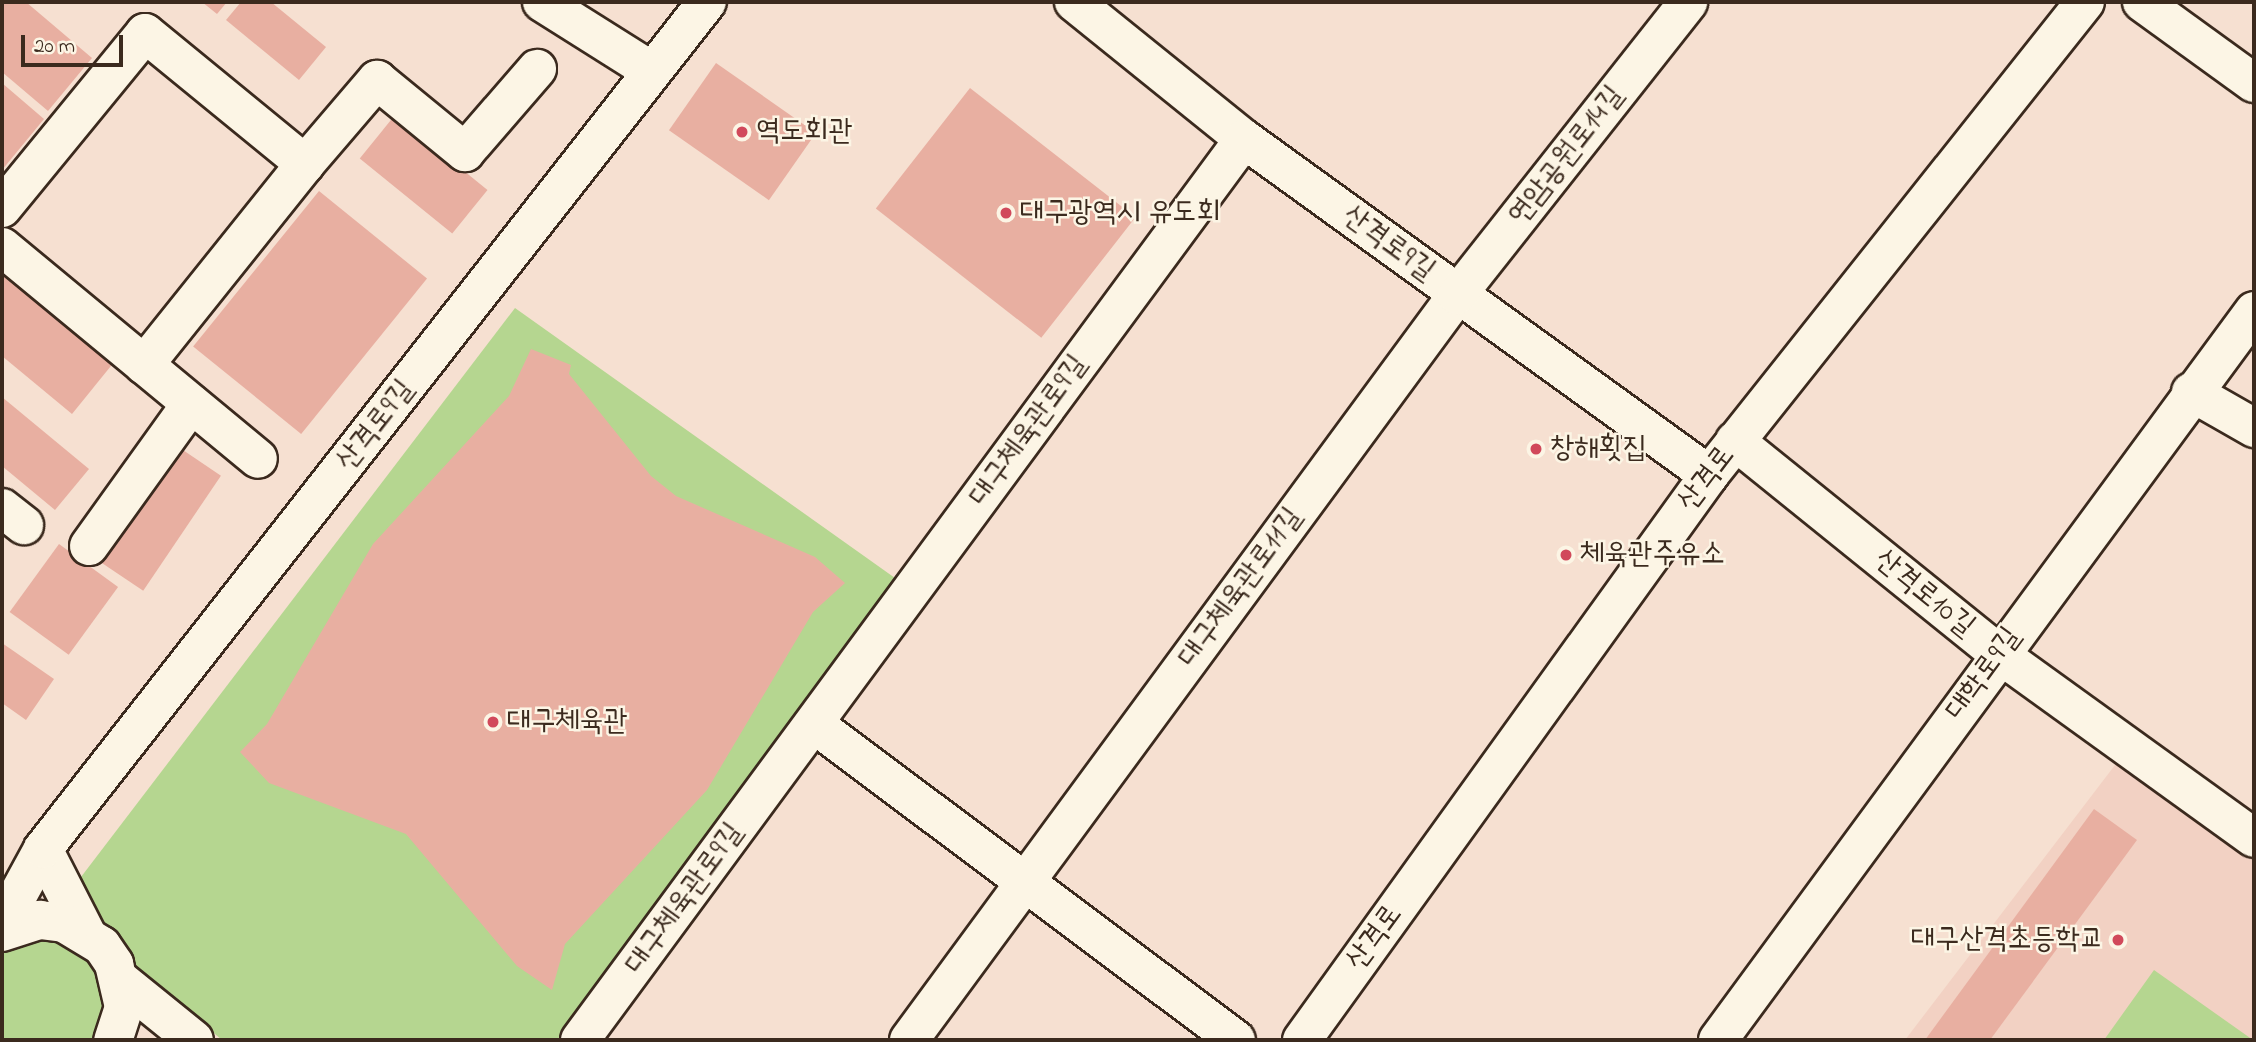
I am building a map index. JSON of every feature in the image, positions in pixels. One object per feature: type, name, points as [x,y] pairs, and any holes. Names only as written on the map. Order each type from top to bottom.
[{"type":"street","points":[[542,2],[650,70]]},
{"type":"street","name":"산격로9길","points":[[2,924],[43,849],[650,70],[707,2]]},
{"type":"street","name":"산격로9길","points":[[1074,2],[1244,139],[1709,475]]},
{"type":"street","name":"산격로","points":[[1302,1040],[1709,475],[2085,2]]},
{"type":"street","points":[[2142,2],[2252,78]]},
{"type":"street","name":"연암공원로14길","points":[[1457,295],[1674,7]]},
{"type":"street","points":[[2,208],[145,33],[305,164]]},
{"type":"street","points":[[144,365],[305,164],[377,80],[465,152],[537,69]]},
{"type":"street","name":"대구체육관로9길","points":[[580,1040],[1244,139]]},
{"type":"street","points":[[2,247],[258,459]]},
{"type":"street","name":"대구체육관로11길","points":[[909,1040],[1457,295]]},
{"type":"street","name":"대학로9길","points":[[1718,1040],[2191,391],[2254,311]]},
{"type":"street","points":[[2191,391],[2254,428]]},
{"type":"street","points":[[89,546],[191,404]]},
{"type":"street","name":"산격로10길","points":[[1735,441],[1999,654],[2254,838]]},
{"type":"street","points":[[814,724],[1236,1040]]},
{"type":"street","points":[[43,849],[87,935]]},
{"type":"street","points":[[2,932],[40,920],[64,923],[102,946],[120,980],[124,1007],[113,1040]]},
{"type":"street","points":[[120,980],[194,1040]]},
{"type":"shaded area","name":"대구산격초등학교","points":[[2128,748],[2254,840],[2254,1040],[1905,1040]]},
{"type":"green space","name":"대구체육관","points":[[515,308],[895,578],[558,1040],[222,1040],[114,947],[81,877]]},
{"type":"green space","points":[[38,938],[74,945],[100,970],[108,1005],[95,1040],[2,1040],[2,954]]},
{"type":"green space","points":[[2154,970],[2253,1040],[2104,1040]]},
{"type":"building","points":[[2,2],[26,2],[92,58],[48,111],[2,72]]},
{"type":"building","points":[[202,2],[227,2],[217,14]]},
{"type":"building","points":[[241,2],[271,2],[326,47],[299,80],[226,20]]},
{"type":"building","name":"역도회관","points":[[716,63],[816,133],[769,200],[669,130]]},
{"type":"building","points":[[2,83],[44,119],[2,170]]},
{"type":"building","name":"대구광역시 유도회","points":[[970,88],[1135,217],[1041,338],[876,209]]},
{"type":"building","points":[[395,115],[487,190],[452,233],[360,159]]},
{"type":"building","points":[[319,191],[427,278],[301,434],[193,346]]},
{"type":"building","points":[[2,267],[115,361],[72,414],[2,356]]},
{"type":"building","points":[[531,349],[571,365],[569,374],[651,476],[676,496],[815,557],[845,583],[813,612],[707,790],[565,944],[552,990],[517,966],[406,834],[269,783],[240,752],[267,724],[373,544],[509,396]]},
{"type":"building","points":[[2,397],[89,469],[55,510],[2,466]]},
{"type":"building","points":[[177,446],[221,476],[143,591],[99,561]]},
{"type":"building","points":[[59,544],[118,587],[69,655],[10,612]]},
{"type":"building","points":[[2,643],[54,679],[26,720],[2,703]]},
{"type":"building","points":[[2094,809],[2137,840],[1990,1040],[1925,1040]]},
{"type":"place","name":"역도회관","points":[[742,132]]},
{"type":"place","name":"대구광역시 유도회","points":[[1006,213]]},
{"type":"place","name":"창해횟집","points":[[1536,449]]},
{"type":"place","name":"체육관주유소","points":[[1566,555]]},
{"type":"place","name":"대구체육관","points":[[493,722]]},
{"type":"place","name":"대구산격초등학교","points":[[2118,940]]}]
